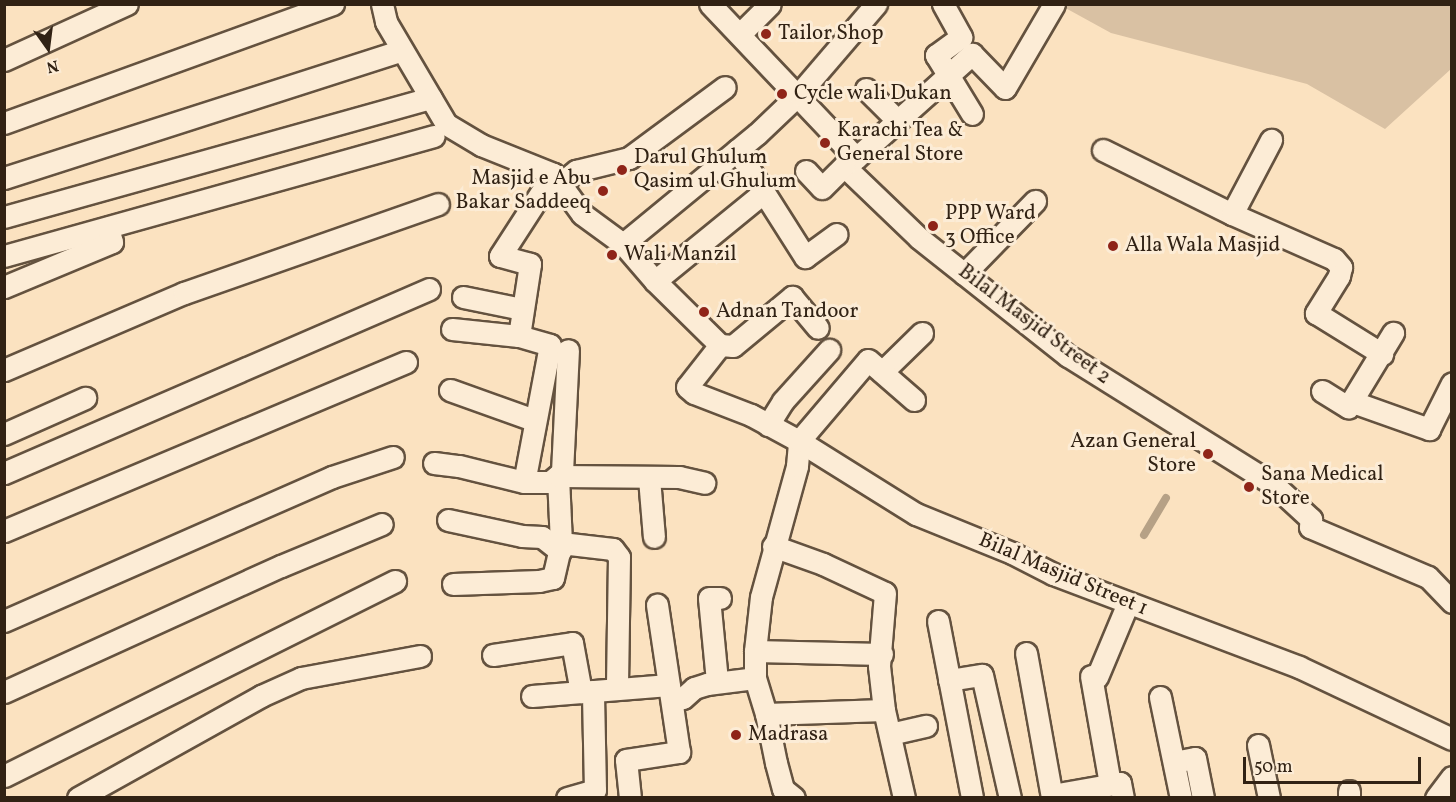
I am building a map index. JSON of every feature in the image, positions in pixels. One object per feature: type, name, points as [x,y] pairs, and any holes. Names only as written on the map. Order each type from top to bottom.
[{"type":"street","points":[[4,60],[127,4]]},
{"type":"street","points":[[4,123],[333,4]]},
{"type":"street","points":[[382,4],[386,22],[431,98],[443,132]]},
{"type":"street","points":[[740,34],[770,4]]},
{"type":"street","points":[[623,244],[737,150],[798,95],[876,4]]},
{"type":"street","points":[[943,4],[961,37],[936,55],[972,114]]},
{"type":"street","points":[[806,171],[822,188],[972,54],[1005,88],[1054,4]]},
{"type":"street","name":"Bilal Masjid Street 2","points":[[717,7],[798,95],[850,162],[919,237],[964,274],[1068,356],[1273,484],[1311,519],[1310,527],[1428,577],[1452,602]]},
{"type":"street","points":[[4,178],[402,50]]},
{"type":"street","points":[[519,336],[530,264],[500,256],[554,177],[629,158],[725,87]]},
{"type":"street","points":[[866,89],[898,121]]},
{"type":"street","points":[[4,217],[431,98]]},
{"type":"street","points":[[4,256],[443,132],[481,145],[554,177],[582,214],[623,244],[655,281],[720,345],[733,346],[792,297],[818,328]]},
{"type":"street","points":[[1232,214],[1270,140]]},
{"type":"street","points":[[737,150],[805,257],[837,234]]},
{"type":"street","points":[[1103,150],[1232,214],[1334,259],[1341,267],[1339,276],[1316,313],[1382,354]]},
{"type":"street","points":[[655,281],[763,193]]},
{"type":"street","points":[[964,274],[1035,201]]},
{"type":"street","points":[[4,370],[184,293],[438,204]]},
{"type":"street","points":[[4,287],[112,242],[108,228]]},
{"type":"street","points":[[4,473],[429,289]]},
{"type":"street","points":[[463,297],[522,309]]},
{"type":"street","points":[[452,329],[519,336],[550,345],[524,482]]},
{"type":"street","points":[[882,372],[922,333]]},
{"type":"street","points":[[1322,392],[1348,407],[1393,333]]},
{"type":"street","name":"Bilal Masjid Street 1","points":[[720,345],[687,387],[694,393],[751,415],[799,441],[916,514],[1012,553],[1053,574],[1299,667],[1452,739]]},
{"type":"street","points":[[434,463],[459,466],[524,482],[550,482],[558,476],[562,472],[568,350]]},
{"type":"street","points":[[768,425],[783,401],[829,350]]},
{"type":"street","points":[[794,798],[783,789],[766,714],[755,678],[755,651],[761,597],[773,546],[797,466],[799,441],[850,378],[868,360],[914,400]]},
{"type":"street","points":[[4,531],[406,362]]},
{"type":"street","points":[[1353,402],[1429,429],[1452,383]]},
{"type":"street","points":[[450,390],[534,420]]},
{"type":"street","points":[[4,434],[85,399]]},
{"type":"street","points":[[4,621],[332,477],[393,457]]},
{"type":"street","points":[[558,476],[679,477],[704,483]]},
{"type":"street","points":[[453,584],[540,581],[553,578],[560,547],[558,476]]},
{"type":"street","points":[[649,478],[654,537]]},
{"type":"street","points":[[448,520],[522,536],[542,537],[560,547],[613,549],[620,557],[617,689]]},
{"type":"street","points":[[4,692],[280,566],[382,524]]},
{"type":"street","points":[[773,546],[823,564],[885,593],[882,654],[879,666],[884,710],[904,798]]},
{"type":"street","points":[[4,776],[395,581]]},
{"type":"street","points":[[717,681],[709,598],[720,598]]},
{"type":"street","points":[[1026,653],[1052,796],[1116,791],[1094,676],[1128,603]]},
{"type":"street","points":[[630,798],[626,760],[679,752],[657,605]]},
{"type":"street","points":[[938,621],[972,798]]},
{"type":"street","points":[[493,655],[572,643],[587,691],[596,794],[567,798]]},
{"type":"street","points":[[755,651],[882,654]]},
{"type":"street","points":[[78,798],[261,696],[301,678],[420,656]]},
{"type":"street","points":[[949,680],[982,675],[1010,798]]},
{"type":"street","points":[[532,696],[617,689],[671,693],[683,698],[694,688],[717,681],[755,678]]},
{"type":"street","points":[[1160,697],[1181,798]]},
{"type":"street","points":[[766,714],[884,710]]},
{"type":"street","points":[[890,734],[927,726]]},
{"type":"street","points":[[1258,745],[1269,798]]},
{"type":"street","points":[[1174,762],[1195,758],[1203,798]]},
{"type":"street","points":[[1436,798],[1452,777]]},
{"type":"shaded area","points":[[1060,5],[1451,5],[1451,69],[1385,129],[1307,84],[1111,33]]},
{"type":"waterway","points":[[1144,535],[1166,498]]},
{"type":"place","name":"Tailor Shop","points":[[766,34]]},
{"type":"place","name":"Cycle wali Dukan","points":[[782,94]]},
{"type":"place","name":"Karachi Tea & General Store","points":[[825,143]]},
{"type":"place","name":"Darul Ghulum Qasim ul Ghulum","points":[[622,170]]},
{"type":"place","name":"Masjid e Abu Bakar Saddeeq","points":[[603,191]]},
{"type":"place","name":"PPP Ward 3 Office","points":[[933,226]]},
{"type":"place","name":"Alla Wala Masjid","points":[[1113,246]]},
{"type":"place","name":"Wali Manzil","points":[[612,255]]},
{"type":"place","name":"Adnan Tandoor","points":[[704,312]]},
{"type":"place","name":"Azan General Store","points":[[1208,454]]},
{"type":"place","name":"Sana Medical Store","points":[[1249,487]]},
{"type":"place","name":"Madrasa","points":[[736,735]]}]
